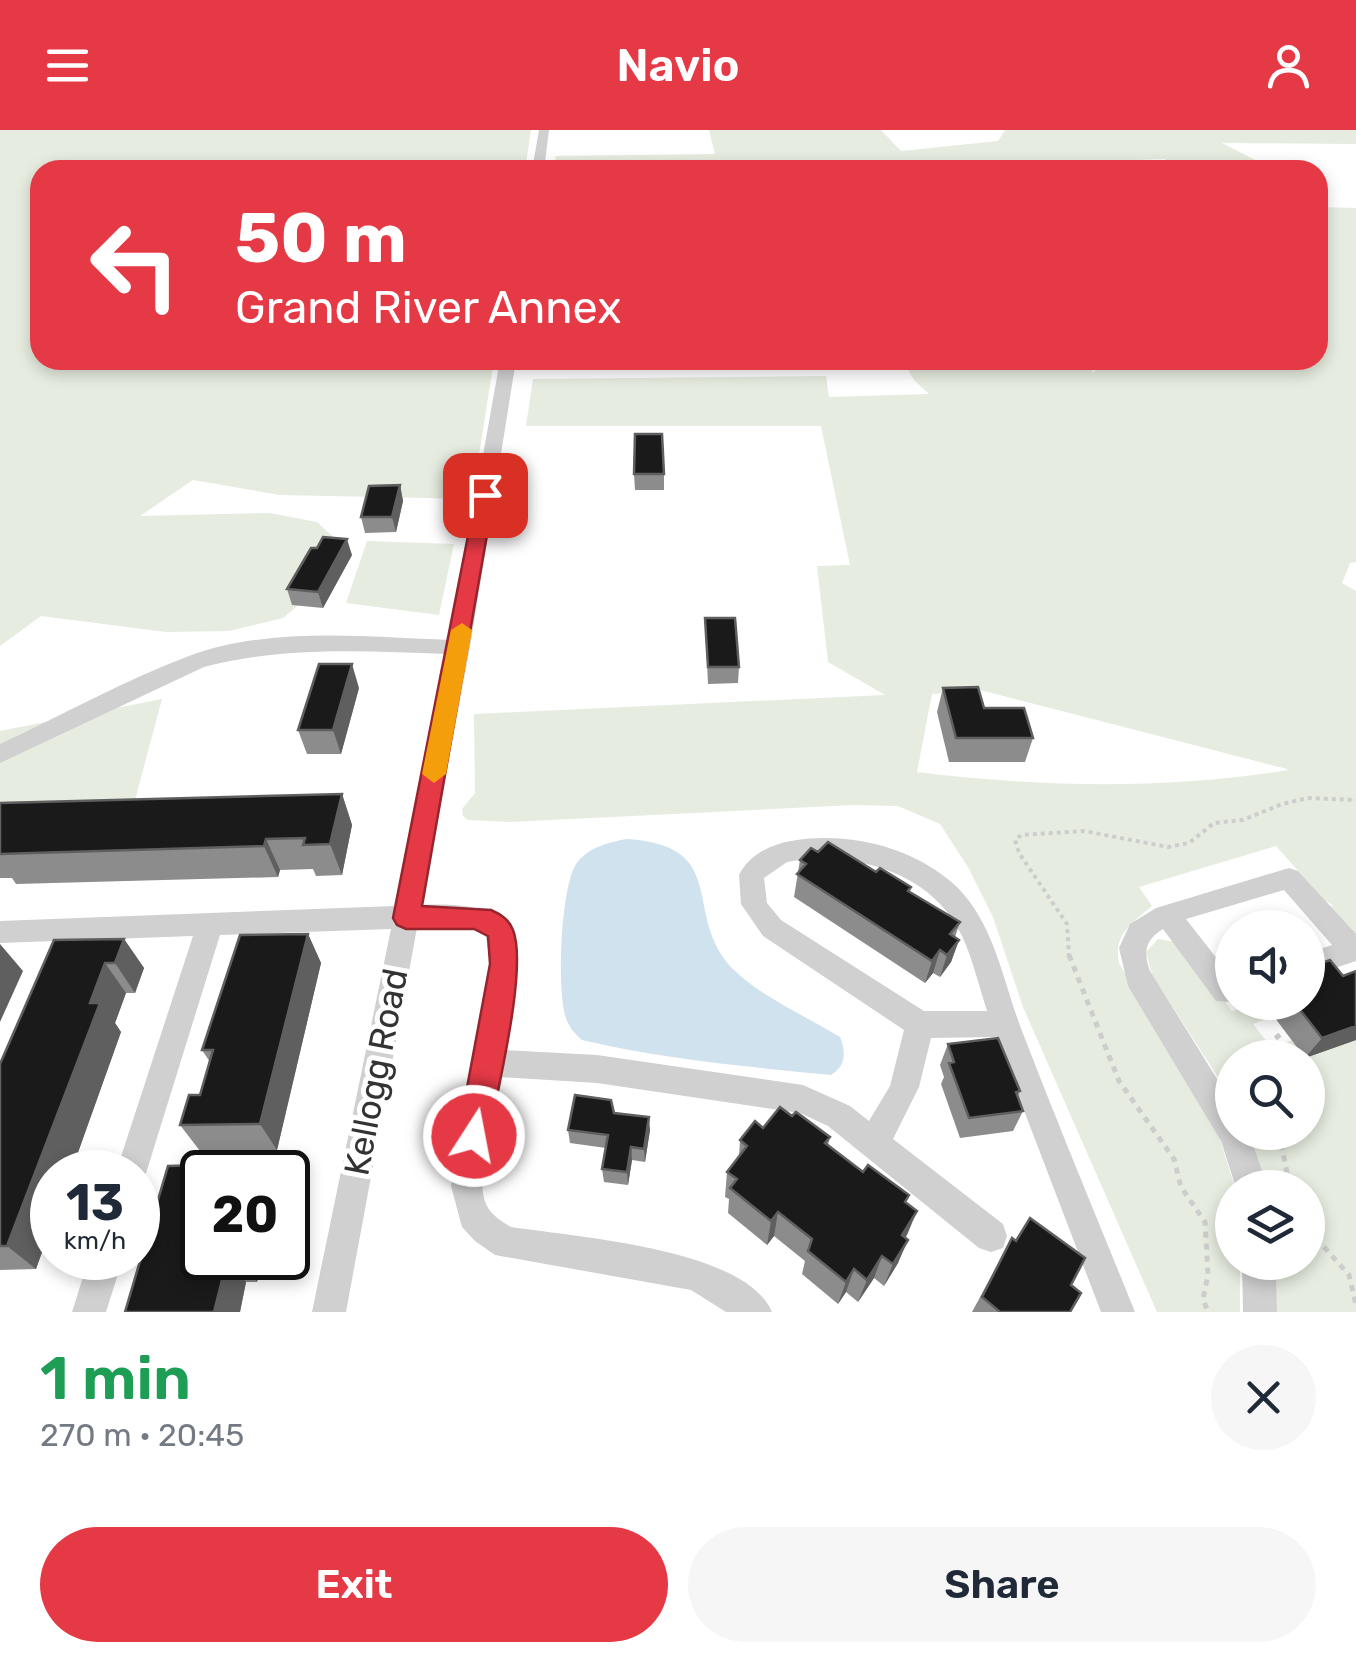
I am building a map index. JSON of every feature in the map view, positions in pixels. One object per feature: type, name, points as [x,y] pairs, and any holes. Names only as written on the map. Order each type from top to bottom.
[{"type":"street","points":[[540,160],[544,130]]},
{"type":"street","name":"Kellogg Road","points":[[329,1312],[459,647],[506,370]]},
{"type":"street","points":[[0,754],[197,661],[229,651],[297,644],[459,647]]},
{"type":"street","points":[[1004,1023],[956,1027],[919,1024],[772,928],[758,914],[750,888],[759,865],[796,849],[847,849],[884,856],[922,875],[950,898],[970,927],[1118,1312]]},
{"type":"street","points":[[1215,1101],[1134,966],[1132,954],[1137,935],[1142,928],[1168,915],[1289,878],[1317,910]]},
{"type":"street","points":[[1168,915],[1215,977]]},
{"type":"street","points":[[0,932],[406,918],[474,918],[491,922],[501,932],[504,964],[466,1195],[471,1212],[484,1230],[507,1243],[692,1273],[755,1312]]},
{"type":"street","points":[[1325,919],[1352,950],[1325,959]]},
{"type":"street","points":[[139,1150],[210,924]]},
{"type":"street","points":[[871,1142],[899,1105],[915,1057],[919,1024]]},
{"type":"street","points":[[488,1063],[598,1068],[785,1095],[821,1106],[992,1236]]},
{"type":"street","points":[[89,1312],[99,1280]]},
{"type":"street","points":[[1259,1280],[1260,1312]]},
{"type":"path","points":[[1273,1040],[1285,1032]]},
{"type":"path","points":[[1325,1247],[1345,1268],[1353,1284],[1356,1305]]},
{"type":"shaded area","points":[[0,130],[531,130],[526,160],[30,160],[30,370],[492,370],[472,499],[280,495],[193,480],[140,516],[270,513],[317,522],[339,542],[328,580],[283,618],[229,631],[166,632],[41,616],[0,646]]},
{"type":"shaded area","points":[[709,130],[881,130],[901,151],[998,141],[1005,130],[1356,130],[1356,144],[1222,143],[1255,160],[555,160],[556,156],[715,154]]},
{"type":"shaded area","points":[[1328,207],[1356,208],[1356,562],[1350,563],[1342,583],[1356,591],[1356,936],[1330,907],[1333,905],[1276,846],[1139,887],[1152,906],[1126,930],[1118,953],[1119,963],[1215,1129],[1215,1150],[1223,1150],[1230,1170],[1215,1170],[1215,1280],[1240,1280],[1240,1312],[1157,1312],[1023,1007],[993,917],[968,867],[940,824],[898,806],[853,805],[510,822],[468,820],[463,816],[462,809],[475,793],[474,714],[885,695],[828,662],[817,566],[850,565],[821,426],[526,426],[533,379],[826,376],[829,397],[929,394],[908,370],[1328,370]],"holes":[[[980,690],[1288,770],[1102,784],[1009,781],[917,772],[932,694]]]},
{"type":"shaded area","points":[[367,541],[454,544],[439,615],[346,603]]},
{"type":"shaded area","points":[[162,699],[135,800],[0,811],[0,731]]},
{"type":"shaded area","points":[[1158,939],[1180,943],[1215,989],[1215,1020],[1263,1020],[1253,1024],[1266,1040],[1215,1040],[1215,1073],[1152,975],[1146,952]]},
{"type":"shaded area","points":[[1356,1040],[1356,1312],[1277,1312],[1276,1280],[1325,1280],[1325,1170],[1262,1170],[1255,1150],[1325,1150],[1325,1049]]},
{"type":"water","points":[[627,839],[660,844],[681,855],[693,869],[718,949],[734,970],[758,989],[840,1037],[843,1058],[836,1071],[831,1075],[674,1057],[582,1040],[573,1031],[565,1015],[561,983],[563,918],[570,881],[578,861],[590,851]]},
{"type":"building","points":[[635,434],[662,434],[664,474],[634,474]]},
{"type":"building","points":[[400,485],[392,517],[361,517],[369,486]]},
{"type":"building","points":[[323,537],[347,539],[318,592],[287,589],[311,548],[317,548]]},
{"type":"building","points":[[705,618],[735,618],[739,667],[708,667]]},
{"type":"building","points":[[319,664],[352,664],[333,730],[298,730]]},
{"type":"building","points":[[978,687],[984,708],[1024,708],[1033,738],[956,738],[943,688]]},
{"type":"building","points":[[342,794],[330,844],[303,845],[305,838],[266,839],[264,846],[0,854],[0,803]]},
{"type":"building","points":[[828,842],[876,872],[880,868],[911,887],[908,891],[960,922],[950,934],[959,940],[947,955],[940,950],[932,961],[797,874],[806,864],[800,860],[811,848],[818,852]]},
{"type":"building","points":[[308,934],[260,1124],[180,1125],[189,1095],[200,1095],[213,1050],[202,1050],[240,935]]},
{"type":"building","points":[[124,939],[115,963],[105,963],[90,1003],[100,1003],[44,1150],[30,1150],[30,1186],[7,1246],[0,1246],[0,1064],[54,940]]},
{"type":"building","points":[[1330,960],[1343,976],[1356,971],[1356,1026],[1322,1038],[1308,1020],[1325,1020],[1325,962]]},
{"type":"building","points":[[998,1038],[1020,1091],[1016,1092],[1023,1111],[969,1118],[949,1063],[954,1062],[948,1044]]},
{"type":"building","points":[[575,1095],[611,1100],[614,1113],[649,1117],[644,1149],[631,1147],[627,1172],[602,1169],[608,1135],[568,1130]]},
{"type":"building","points":[[780,1107],[792,1116],[796,1112],[830,1137],[825,1143],[863,1172],[868,1165],[909,1195],[905,1202],[917,1211],[902,1235],[908,1240],[893,1264],[882,1256],[867,1280],[854,1269],[846,1282],[808,1251],[812,1239],[778,1212],[771,1221],[730,1188],[737,1179],[727,1172],[747,1146],[740,1140],[755,1121],[763,1128]]},
{"type":"building","points":[[168,1166],[180,1166],[180,1280],[222,1280],[214,1312],[125,1312],[134,1280],[160,1280],[160,1193]]},
{"type":"building","points":[[1030,1218],[1085,1258],[1071,1285],[1081,1293],[1070,1312],[1000,1312],[982,1297],[1012,1238],[1016,1241]]},
{"type":"slow traffic","points":[[434,774],[462,630]]},
{"type":"route","points":[[474,1136],[504,964],[501,932],[491,922],[474,918],[406,918],[485,495]]}]
